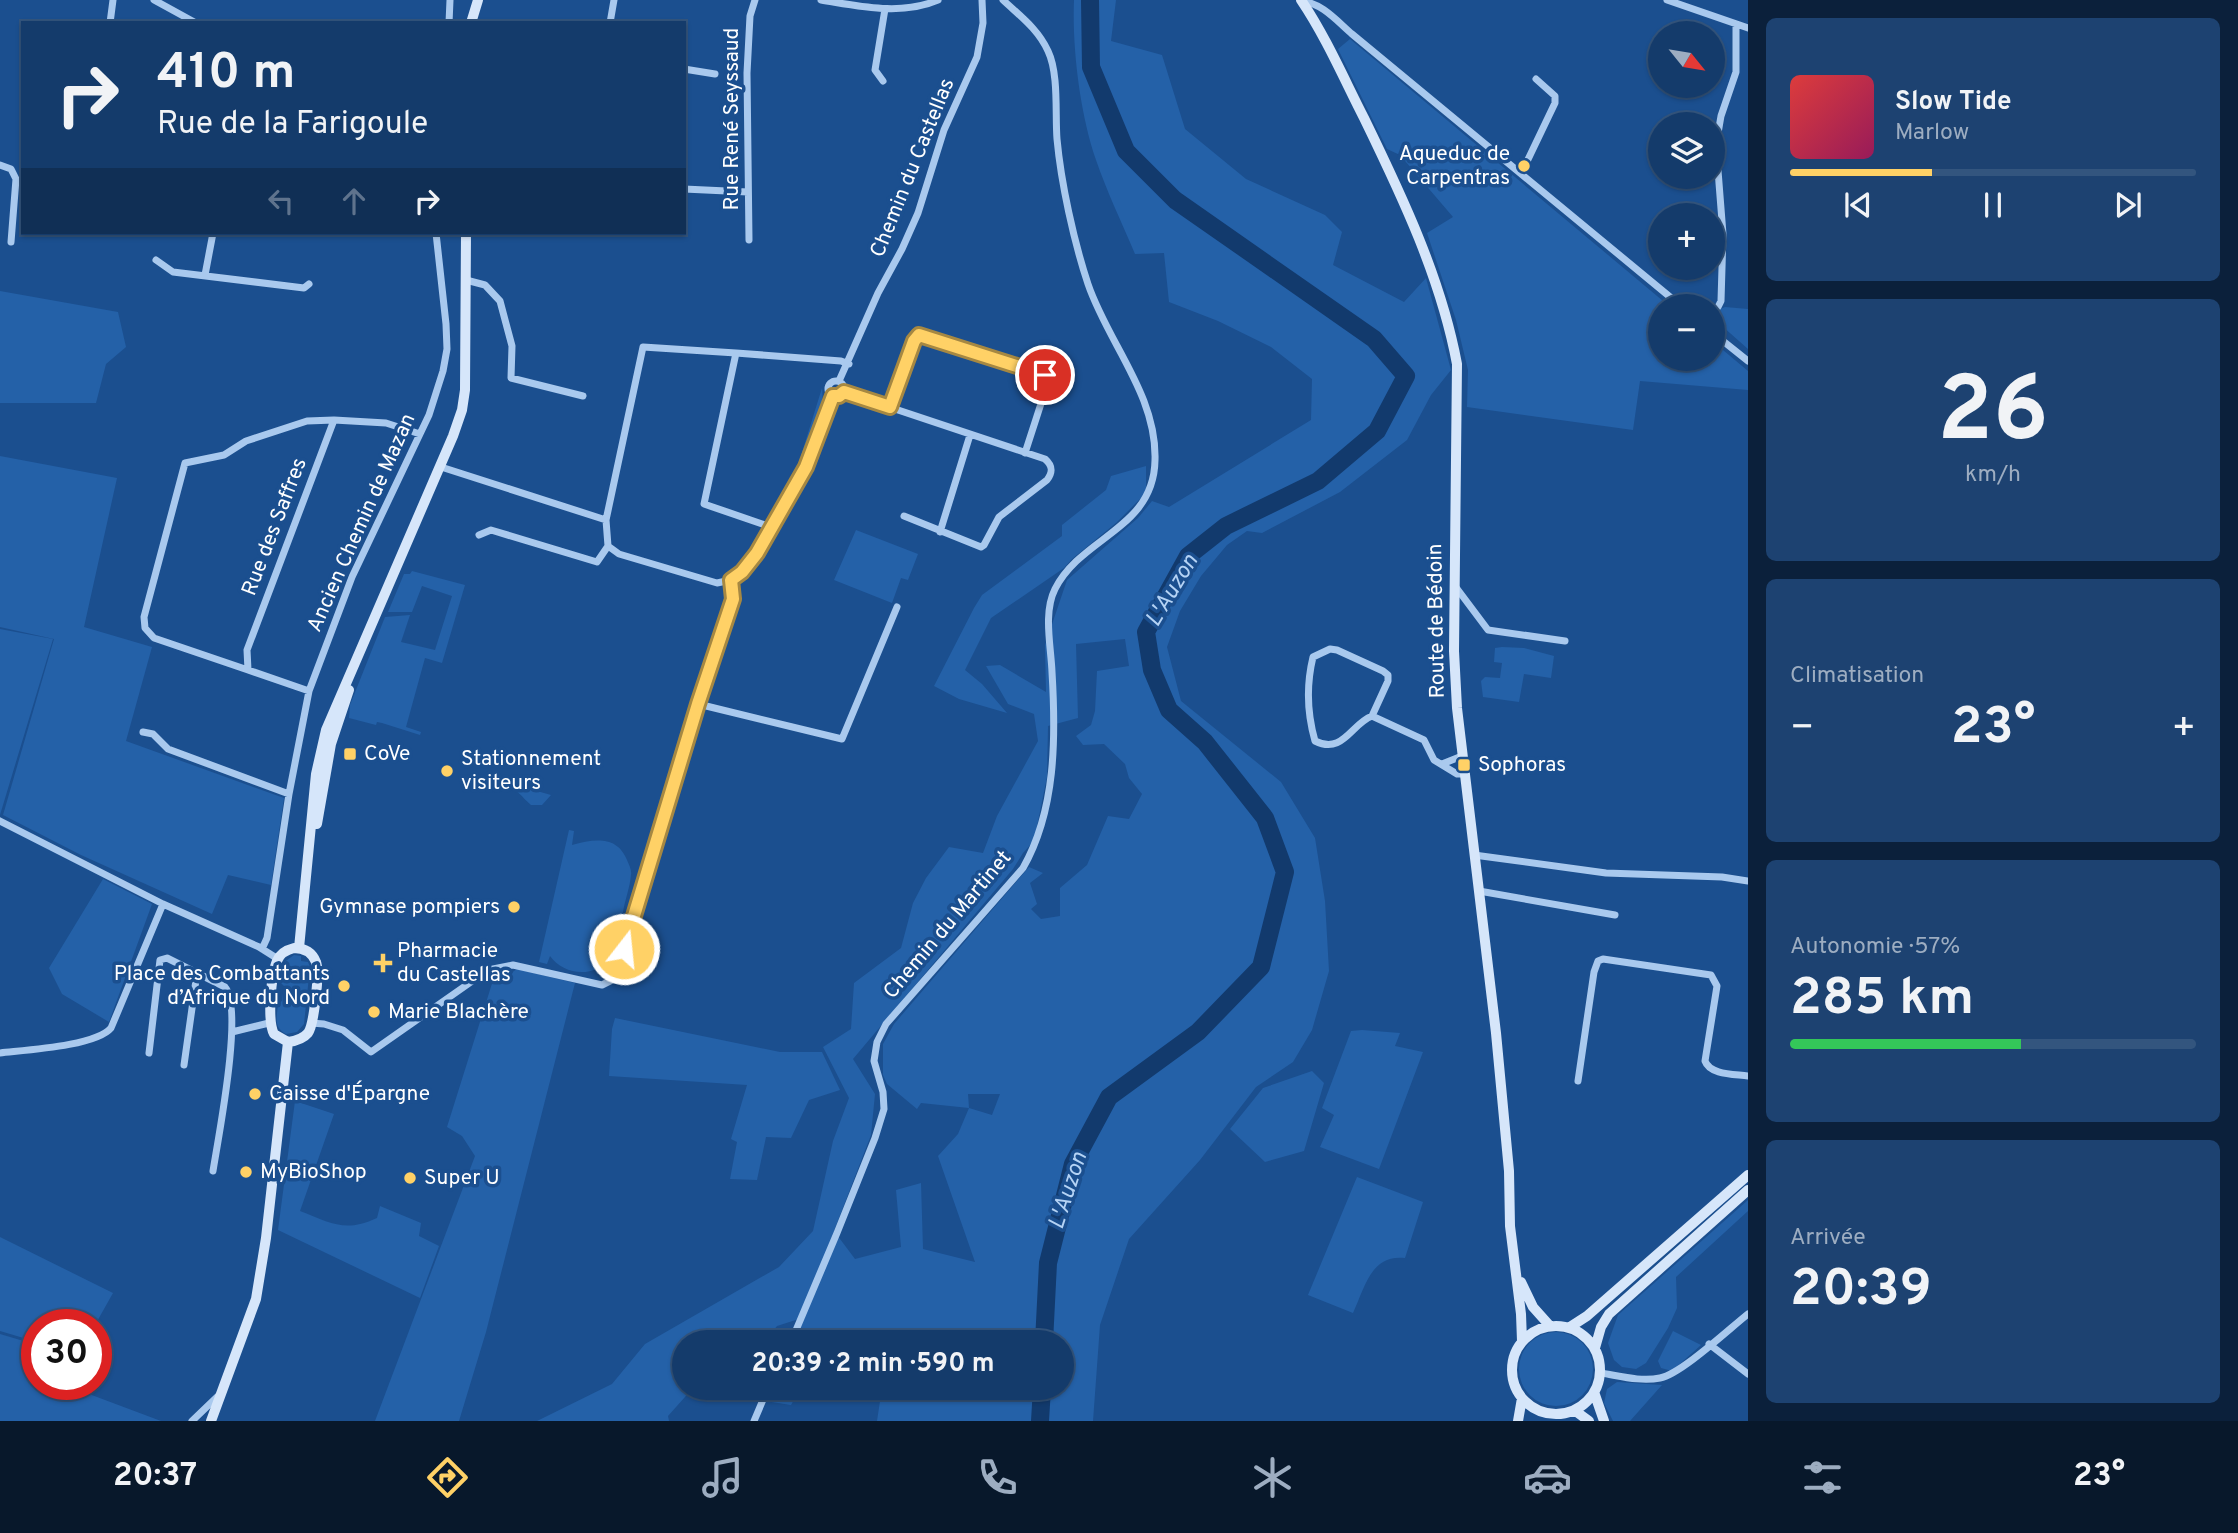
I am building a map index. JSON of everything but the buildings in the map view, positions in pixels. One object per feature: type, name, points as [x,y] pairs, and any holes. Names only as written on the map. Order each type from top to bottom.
[{"type":"main road","points":[[472,21],[478,0]]},
{"type":"main road","name":"Route de Bédoin","points":[[1301,1],[1343,76],[1414,225],[1452,335],[1457,364],[1454,651],[1462,756],[1504,1111],[1510,1226],[1522,1341]]},
{"type":"main road","points":[[299,948],[331,744],[370,630],[462,410],[465,390],[466,235]]},
{"type":"main road","points":[[299,948],[313,956],[318,968],[312,1023],[303,1038],[288,1042],[274,1034],[270,1023],[278,959],[284,952],[299,948]]},
{"type":"main road","points":[[211,1421],[257,1299],[288,1042]]},
{"type":"main road","points":[[1570,1327],[1587,1316],[1748,1175]]},
{"type":"main road","points":[[1595,1348],[1601,1327],[1609,1314],[1748,1191]]},
{"type":"main road","name":"Route de Bédoin","points":[[1516,1269],[1533,1307],[1550,1326]]},
{"type":"main road","points":[[1550,1326],[1570,1327],[1588,1339],[1595,1348],[1601,1373],[1594,1392],[1586,1403],[1559,1414],[1543,1412],[1522,1398],[1516,1388],[1512,1364],[1515,1353],[1522,1341],[1535,1331],[1550,1326]]},
{"type":"main road","points":[[1594,1392],[1604,1421]]},
{"type":"main road","points":[[1518,1421],[1522,1398]]},
{"type":"main road","points":[[1574,1410],[1589,1421]]},
{"type":"main road","points":[[1534,1421],[1543,1412]]},
{"type":"street","points":[[110,21],[113,0]]},
{"type":"street","points":[[154,0],[192,21]]},
{"type":"street","points":[[449,21],[450,0]]},
{"type":"street","points":[[610,21],[614,0]]},
{"type":"street","name":"Rue René Seyssaud","points":[[749,240],[747,73],[750,16],[755,0]]},
{"type":"street","points":[[821,0],[885,9],[926,5],[938,0]]},
{"type":"street","name":"Chemin du Castellas","points":[[839,381],[849,364],[878,293],[918,213],[951,112],[977,57],[983,23],[982,0]]},
{"type":"street","name":"Chemin du Martinet","points":[[796,1330],[875,1138],[884,1109],[883,1093],[874,1061],[877,1042],[886,1024],[1023,868],[1041,826],[1054,753],[1049,608],[1055,588],[1076,563],[1136,512],[1147,497],[1153,482],[1156,461],[1150,416],[1102,318],[1088,284],[1078,247],[1057,140],[1057,99],[1049,52],[1032,26],[1003,0]]},
{"type":"street","points":[[1667,0],[1748,28]]},
{"type":"street","points":[[1301,1],[1319,7],[1666,294]]},
{"type":"street","points":[[883,81],[875,70],[885,9]]},
{"type":"street","points":[[1721,294],[1723,248],[1716,145],[1721,116],[1736,72],[1736,24]]},
{"type":"street","points":[[686,69],[715,74]]},
{"type":"street","points":[[1521,174],[1555,103],[1555,96],[1536,79]]},
{"type":"street","points":[[0,165],[10,169],[16,179],[11,242]]},
{"type":"street","points":[[686,189],[748,192]]},
{"type":"street","points":[[205,275],[213,235]]},
{"type":"street","name":"Ancien Chemin de Mazan","points":[[262,949],[267,938],[289,794],[309,691],[352,577],[438,390],[447,349],[436,235]]},
{"type":"street","points":[[156,260],[173,272],[304,289],[309,284]]},
{"type":"street","points":[[466,280],[485,285],[500,301],[512,346],[511,377],[583,396]]},
{"type":"street","points":[[890,407],[914,341],[919,335],[1045,375],[1048,382],[1025,453]]},
{"type":"street","points":[[1725,343],[1748,361]]},
{"type":"street","points":[[480,535],[491,530],[597,562],[608,547],[606,520],[643,347],[841,361],[849,364]]},
{"type":"street","points":[[736,353],[704,504],[771,527]]},
{"type":"street","points":[[833,381],[839,381],[844,386],[844,392],[833,396],[829,392],[829,386],[833,381]]},
{"type":"street","points":[[844,392],[1049,463],[1052,474],[999,517],[984,545],[976,547],[904,516]]},
{"type":"street","points":[[608,547],[619,554],[717,583],[731,580],[742,572],[757,553],[811,458],[833,396]]},
{"type":"street","points":[[309,691],[154,638],[145,628],[144,617],[185,463],[224,455],[246,441],[306,421],[323,419],[386,424],[420,434]]},
{"type":"street","name":"Rue des Saffres","points":[[248,670],[247,650],[253,631],[281,564],[334,420]]},
{"type":"street","points":[[940,532],[970,435]]},
{"type":"street","points":[[440,467],[606,520]]},
{"type":"street","points":[[312,1023],[343,1030],[371,1052],[488,971],[502,966],[513,965],[602,985],[616,978],[698,704],[733,599],[731,580]]},
{"type":"street","points":[[1455,585],[1488,630],[1565,641]]},
{"type":"street","points":[[698,704],[842,739],[897,607]]},
{"type":"street","points":[[1372,716],[1388,681],[1388,675],[1337,650],[1322,652],[1313,657],[1308,677],[1309,721],[1315,741],[1325,746],[1337,743],[1372,716],[1424,740],[1434,760],[1457,774],[1465,774]]},
{"type":"street","points":[[143,732],[153,734],[167,749],[289,794]]},
{"type":"street","points":[[1442,764],[1462,756]]},
{"type":"street","points":[[0,821],[278,959]]},
{"type":"street","points":[[1474,855],[1606,873],[1722,877],[1748,881]]},
{"type":"street","points":[[1479,891],[1615,915]]},
{"type":"street","points":[[0,1053],[90,1041],[106,1034],[111,1028],[163,904]]},
{"type":"street","points":[[149,1053],[160,960],[167,958],[229,992],[232,1032],[213,1171]]},
{"type":"street","points":[[1578,1081],[1594,972],[1598,961],[1603,958],[1711,975],[1717,986],[1706,1066],[1711,1070],[1748,1076]]},
{"type":"street","points":[[184,1065],[197,973]]},
{"type":"street","points":[[232,1032],[270,1023]]},
{"type":"street","points":[[1601,1373],[1643,1380],[1662,1378],[1677,1371],[1748,1314]]},
{"type":"street","points":[[1709,1344],[1748,1374]]},
{"type":"street","points":[[192,1421],[223,1390]]},
{"type":"street","points":[[754,1421],[763,1400]]},
{"type":"shaded area","points":[[1074,0],[1116,0],[1111,41],[1162,55],[1185,129],[1246,179],[1325,215],[1342,232],[1333,265],[1404,302],[1426,278],[1451,370],[1431,395],[1407,440],[1340,492],[1262,533],[1247,531],[1227,545],[1201,576],[1180,611],[1167,647],[1181,701],[1281,782],[1315,838],[1325,901],[1329,971],[1312,1030],[1293,1062],[1256,1087],[1200,1160],[1129,1239],[1100,1325],[1093,1421],[877,1421],[880,1400],[1074,1400],[1074,1330],[799,1330],[805,1317],[777,1326],[774,1330],[672,1330],[672,1400],[682,1400],[668,1416],[669,1421],[537,1421],[612,1384],[645,1344],[779,1267],[813,1231],[833,1141],[849,1098],[823,1047],[851,1029],[854,983],[901,948],[913,903],[926,878],[949,847],[983,853],[997,816],[1038,741],[1034,714],[1008,704],[986,666],[1000,665],[1046,692],[1045,645],[1067,580],[1138,518],[1152,501],[1169,507],[1311,420],[1312,379],[1271,347],[1218,321],[1169,302],[1164,253],[1135,254],[1090,142],[1076,60]],"holes":[[[1125,639],[1129,666],[1097,671],[1095,711],[1091,725],[1076,736],[1083,745],[1104,744],[1125,764],[1129,778],[1142,794],[1129,819],[1108,816],[1087,865],[1060,888],[1060,916],[1041,919],[1031,909],[1037,904],[1030,883],[1043,873],[1029,867],[894,1024],[883,1044],[883,1075],[887,1084],[917,1109],[921,1103],[969,1108],[958,1134],[938,1156],[975,1262],[923,1249],[921,1183],[896,1190],[901,1247],[855,1259],[834,1231],[871,1135],[875,1094],[853,1059],[1034,841],[1047,777],[1048,726],[1078,718],[1076,644]],[[968,1094],[1000,1094],[992,1115],[969,1108]]]},
{"type":"shaded area","points":[[1350,39],[1655,294],[1648,294],[1648,371],[1725,371],[1725,352],[1748,371],[1748,390],[1640,381],[1633,430],[1467,407],[1468,370],[1456,320],[1427,233],[1453,217],[1400,155],[1387,149],[1338,49]]},
{"type":"shaded area","points":[[0,291],[118,312],[126,347],[106,364],[96,403],[0,403]]},
{"type":"shaded area","points":[[1725,307],[1748,309],[1748,349],[1725,329]]},
{"type":"shaded area","points":[[822,388],[818,420],[795,475]]},
{"type":"shaded area","points":[[0,456],[117,478],[84,627],[152,647],[126,741],[284,798],[271,885],[228,875],[212,914],[81,855],[3,815],[54,639],[0,627]]},
{"type":"shaded area","points":[[1146,466],[1146,493],[1116,523],[1064,568],[991,618],[965,670],[982,684],[1007,713],[959,699],[934,686],[982,595],[1062,536],[1062,525],[1106,490],[1111,476]]},
{"type":"shaded area","points":[[856,530],[918,554],[908,580],[901,578],[892,603],[834,580]]},
{"type":"shaded area","points":[[412,571],[465,585],[442,663],[425,658],[406,727],[421,732],[420,735],[382,723],[377,722],[376,725],[349,718],[350,705],[385,617],[410,615],[401,642],[435,650],[452,596],[422,586],[412,612],[388,612],[404,574],[410,574]]},
{"type":"shaded area","points":[[0,629],[53,639],[0,815]]},
{"type":"shaded area","points":[[1495,648],[1524,648],[1554,656],[1551,678],[1524,674],[1519,702],[1483,697],[1481,681],[1485,677],[1500,678],[1502,663],[1494,662]]},
{"type":"shaded area","points":[[495,779],[551,795],[542,805],[531,805],[515,791],[501,787]]},
{"type":"shaded area","points":[[569,830],[574,831],[572,845],[604,841],[617,846],[623,852],[631,871],[614,947],[603,965],[588,972],[571,971],[550,956],[547,964],[539,962]]},
{"type":"shaded area","points":[[103,879],[152,904],[109,1022],[62,994],[49,968]]},
{"type":"shaded area","points":[[294,955],[301,956],[301,961],[308,962],[310,967],[304,1024],[297,1032],[286,1034],[279,1028],[277,1021],[278,1004],[282,1001],[284,986],[280,982],[283,963]]},
{"type":"shaded area","points":[[517,969],[575,983],[486,1332],[459,1421],[375,1421],[475,1156],[462,1136],[447,1127],[495,974],[511,973]]},
{"type":"shaded area","points":[[615,1018],[780,1052],[822,1052],[840,1090],[809,1100],[791,1138],[766,1137],[757,1180],[730,1179],[737,1142],[731,1139],[747,1085],[609,1076]]},
{"type":"shaded area","points":[[1351,1031],[1400,1033],[1395,1046],[1423,1052],[1379,1169],[1320,1147],[1334,1115],[1322,1108]]},
{"type":"shaded area","points":[[1312,1071],[1324,1083],[1304,1151],[1265,1162],[1230,1129],[1263,1088]]},
{"type":"shaded area","points":[[295,1101],[334,1114],[300,1211],[347,1226],[377,1218],[380,1206],[421,1223],[419,1236],[439,1246],[420,1298],[278,1230]]},
{"type":"shaded area","points":[[1357,1177],[1423,1202],[1405,1258],[1393,1258],[1377,1267],[1366,1283],[1353,1313],[1308,1295]]},
{"type":"shaded area","points":[[1748,1200],[1748,1211],[1676,1277],[1677,1308],[1646,1363],[1636,1369],[1622,1367],[1614,1360],[1608,1343],[1618,1315]]},
{"type":"shaded area","points":[[0,1237],[113,1293],[104,1309],[21,1309],[21,1337],[0,1331]]},
{"type":"shaded area","points":[[1673,1331],[1701,1345],[1672,1371],[1661,1368],[1658,1361]]},
{"type":"shaded area","points":[[1556,1332],[1577,1338],[1587,1348],[1593,1369],[1587,1390],[1577,1400],[1556,1406],[1535,1400],[1525,1390],[1519,1369],[1525,1348],[1535,1338]]},
{"type":"shaded area","points":[[0,1334],[21,1340],[21,1400],[105,1400],[161,1421],[0,1421]]},
{"type":"shaded area","points":[[1617,1382],[1662,1385],[1630,1421],[1613,1421],[1604,1403],[1607,1389]]},
{"type":"shaded area","points":[[765,1400],[794,1400],[791,1405]]},
{"type":"waterway","name":"L'Auzon","points":[[1045,1330],[1048,1263],[1073,1164],[1109,1097],[1198,1032],[1261,967],[1285,872],[1265,818],[1205,742],[1169,710],[1152,670],[1146,632],[1188,556],[1226,526],[1318,481],[1377,431],[1406,376],[1374,339],[1175,200],[1126,151],[1091,67],[1090,0]]},
{"type":"waterway","name":"L'Auzon","points":[[1040,1421],[1041,1400]]},
{"type":"place","name":"Aqueduc de Carpentras","points":[[1524,166]]},
{"type":"place","name":"CoVe","points":[[350,754]]},
{"type":"place","name":"Sophoras","points":[[1464,765]]},
{"type":"place","name":"Stationnement visiteurs","points":[[447,771]]},
{"type":"place","name":"Gymnase pompiers","points":[[514,907]]},
{"type":"place","name":"Pharmacie du Castellas","points":[[383,963]]},
{"type":"place","name":"Place des Combattants d’Afrique du Nord","points":[[344,986]]},
{"type":"place","name":"Marie Blachère","points":[[374,1012]]},
{"type":"place","name":"Caisse d'Épargne","points":[[255,1094]]},
{"type":"place","name":"MyBioShop","points":[[246,1172]]},
{"type":"place","name":"Super U","points":[[410,1178]]},
{"type":"route","points":[[624,949],[660,826],[733,599],[731,580],[742,572],[757,553],[806,467],[815,450],[833,396],[844,392],[890,407],[914,341],[919,335],[1045,375]]}]
